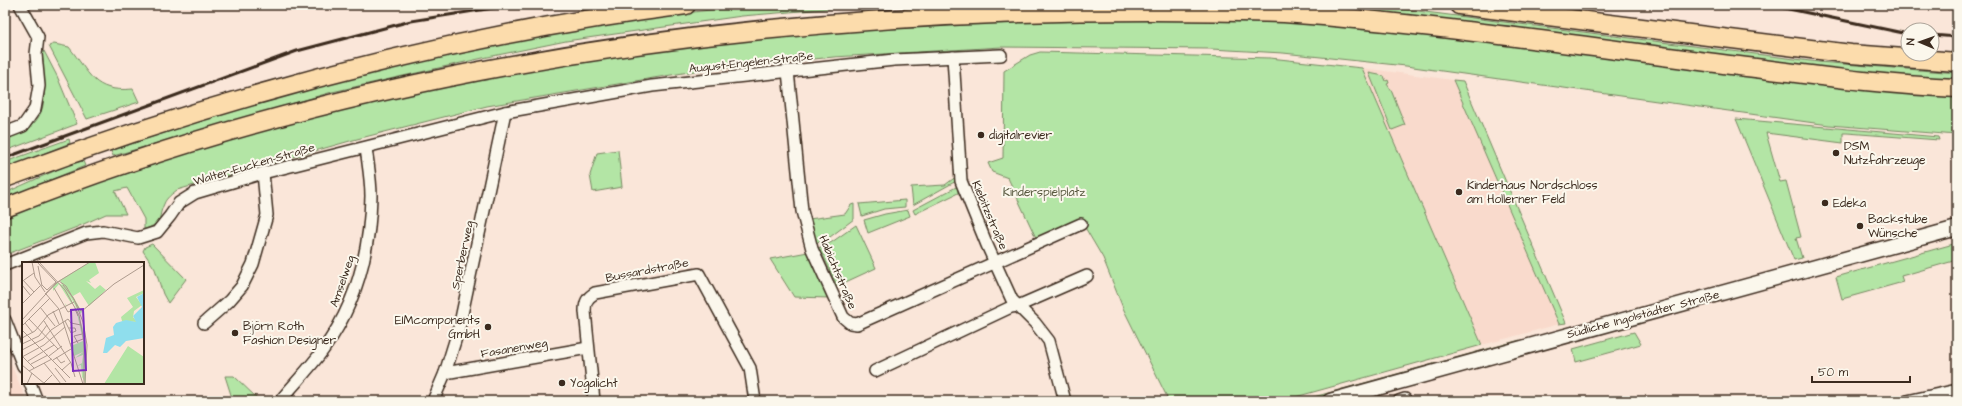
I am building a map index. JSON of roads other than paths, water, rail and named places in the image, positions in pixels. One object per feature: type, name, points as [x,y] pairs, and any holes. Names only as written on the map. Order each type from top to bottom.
[{"type":"main road","points":[[5,178],[186,115],[371,63],[534,28],[686,5]]},
{"type":"main road","points":[[1459,5],[1851,54],[1957,62]]},
{"type":"main road","points":[[5,208],[80,178],[173,146],[329,102],[441,74],[545,53],[647,38],[768,23],[884,12],[1032,6],[1131,7],[1282,13],[1394,23],[1856,81],[1957,88]]},
{"type":"street","points":[[5,133],[23,126],[35,109],[39,86],[36,54],[38,36],[20,5]]},
{"type":"street","name":"August-Engelen-Straße","points":[[505,112],[649,86],[894,60],[1001,54]]},
{"type":"street","name":"Kiebitzstraße","points":[[953,57],[961,181],[987,245],[996,261],[1012,300],[1035,323],[1049,341],[1065,401]]},
{"type":"street","name":"Habichtstraße","points":[[788,71],[802,211],[812,249],[844,320],[856,324],[1082,224]]},
{"type":"street","name":"Walter-Eucken-Straße","points":[[5,265],[86,233],[103,231],[138,238],[156,232],[179,203],[195,194],[263,173],[505,112]]},
{"type":"street","name":"Sperberweg","points":[[433,401],[445,373],[460,324],[505,112]]},
{"type":"street","name":"Amselweg","points":[[280,401],[324,349],[349,306],[362,268],[368,239],[371,194],[366,148]]},
{"type":"street","points":[[204,323],[229,301],[242,286],[253,264],[267,215],[263,173]]},
{"type":"street","name":"Südliche Ingolstädter Straße","points":[[1330,401],[1957,228]]},
{"type":"street","name":"Bussardstraße","points":[[594,401],[585,311],[585,304],[589,297],[595,293],[699,274],[750,368],[755,401]]},
{"type":"street","points":[[875,371],[1011,307],[1018,306],[1087,276]]},
{"type":"street","points":[[5,320],[22,363]]},
{"type":"street","name":"Fasanenweg","points":[[445,373],[588,348]]},
{"type":"street","points":[[30,384],[36,401]]},
{"type":"street","points":[[1907,401],[1957,390]]},
{"type":"railway","points":[[5,158],[297,51],[411,21],[512,5]]},
{"type":"railway","points":[[1770,5],[1900,32]]},
{"type":"railway","points":[[1940,36],[1957,37]]},
{"type":"place","name":"digitalrevier","points":[[981,135]]},
{"type":"place","name":"DSM Nutzfahrzeuge","points":[[1836,153]]},
{"type":"place","name":"Kinderhaus Nordschloss am Hollerner Feld","points":[[1459,192]]},
{"type":"place","name":"Edeka","points":[[1825,203]]},
{"type":"place","name":"Backstube Wünsche","points":[[1860,226]]},
{"type":"place","name":"EIMcomponents GmbH","points":[[488,327]]},
{"type":"place","name":"Björn Roth Fashion Designer","points":[[235,333]]},
{"type":"place","name":"Yogalicht","points":[[562,383]]},
{"type":"park label","name":"Kinderspielplatz","points":[[1044,192]]}]
